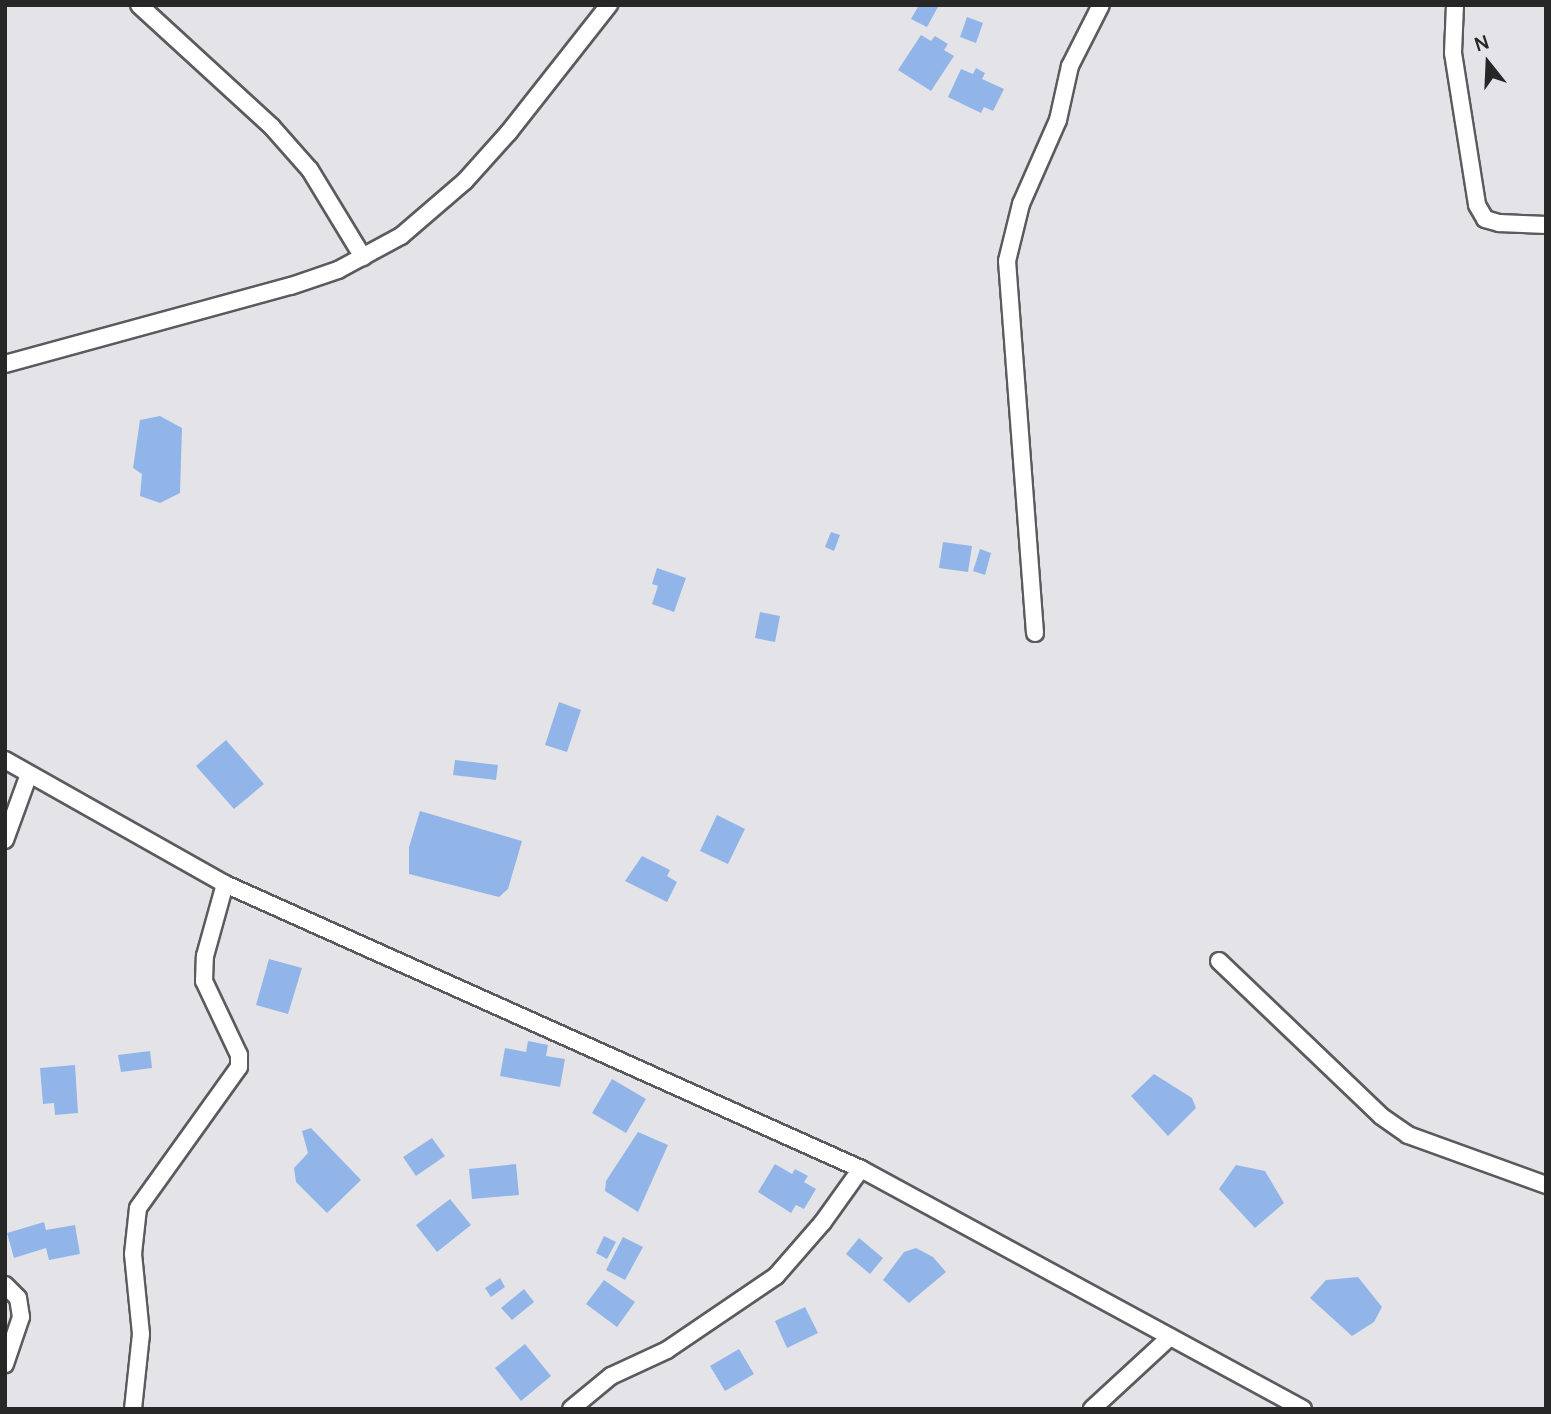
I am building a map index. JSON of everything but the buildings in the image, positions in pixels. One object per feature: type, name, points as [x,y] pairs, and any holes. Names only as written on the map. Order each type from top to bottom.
[{"type":"street","points":[[139,5],[272,127],[310,170],[363,257]]},
{"type":"street","points":[[5,364],[291,286],[363,257],[401,236],[465,181],[564,67],[609,5]]},
{"type":"street","points":[[1035,632],[1007,261],[1021,204],[1058,120],[1070,66],[1101,5]]},
{"type":"street","points":[[1455,5],[1454,65],[1477,205],[1485,219],[1499,223],[1546,225]]},
{"type":"street","points":[[5,760],[225,884],[861,1169],[1303,1409]]},
{"type":"street","points":[[5,840],[29,775]]},
{"type":"street","points":[[133,1409],[141,1334],[133,1254],[138,1208],[239,1068],[239,1055],[204,981],[205,956],[225,884]]},
{"type":"street","points":[[1219,961],[1381,1116],[1408,1135],[1546,1185]]},
{"type":"street","points":[[572,1409],[611,1376],[667,1350],[776,1276],[823,1222],[861,1169]]},
{"type":"street","points":[[5,1285],[18,1298],[20,1317],[5,1364]]},
{"type":"street","points":[[1092,1409],[1170,1337]]}]
